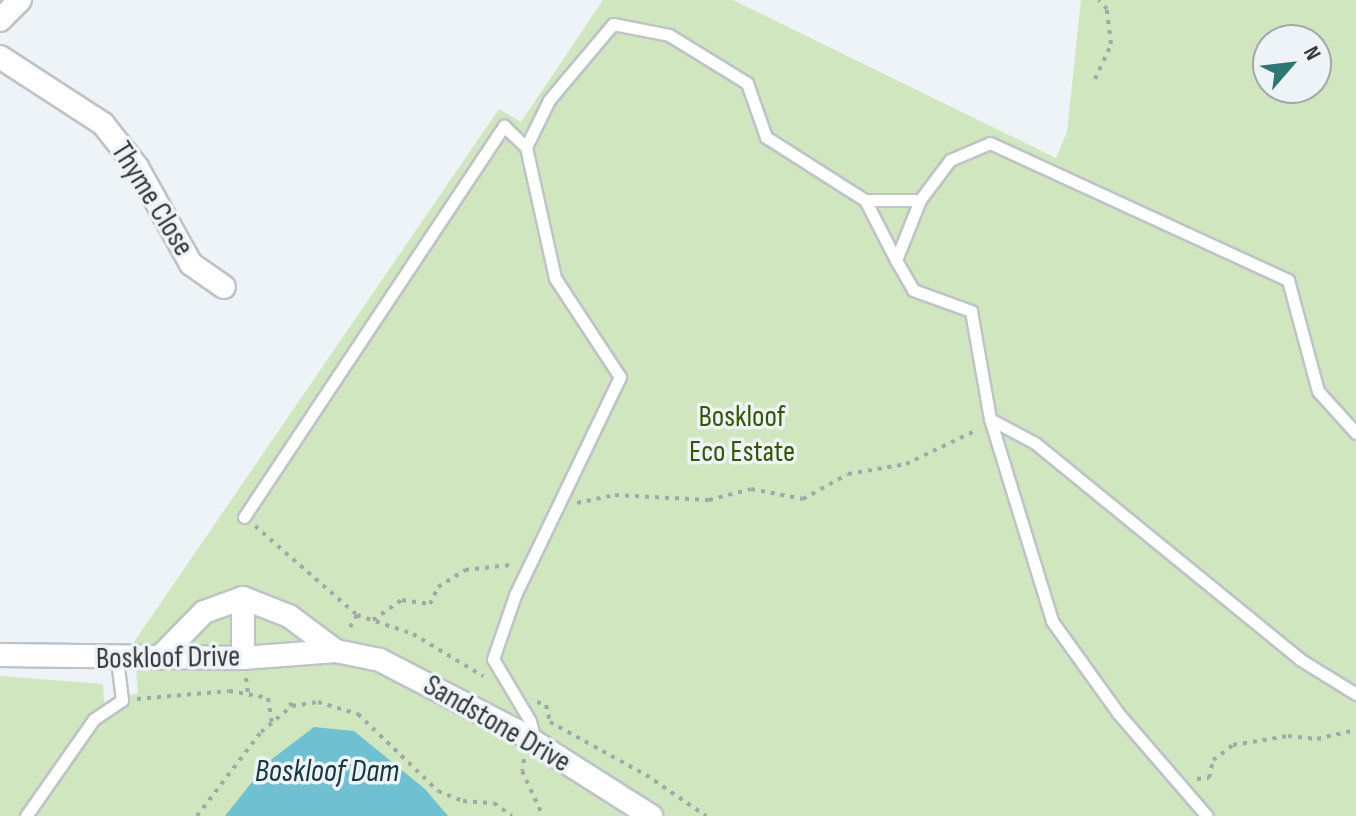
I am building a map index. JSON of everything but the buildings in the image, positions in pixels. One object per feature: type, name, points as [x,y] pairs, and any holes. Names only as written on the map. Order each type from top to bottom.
[{"type":"street","points":[[0,20],[20,0]]},
{"type":"street","name":"Thyme Close","points":[[0,57],[103,124],[137,167],[191,264],[224,287]]},
{"type":"street","points":[[243,598],[243,658]]},
{"type":"street","points":[[159,658],[204,612],[243,598],[289,616],[336,651]]},
{"type":"street","name":"Boskloof Drive","points":[[0,655],[117,659],[243,658],[336,651]]},
{"type":"street","name":"Sandstone Drive","points":[[336,651],[380,660],[536,743],[651,816]]},
{"type":"lane","points":[[526,147],[549,100],[613,24],[669,35],[747,83],[766,137],[865,200],[913,290],[971,311],[990,419],[1052,621],[1118,713],[1207,816]]},
{"type":"lane","points":[[244,517],[504,126],[526,147],[555,278],[620,377],[535,554],[493,659],[530,721],[536,743]]},
{"type":"lane","points":[[896,260],[920,200],[950,160],[990,143],[1288,280],[1318,391],[1356,433]]},
{"type":"lane","points":[[865,200],[920,200]]},
{"type":"lane","points":[[990,419],[1035,443],[1301,660],[1356,694]]},
{"type":"lane","points":[[26,816],[94,719],[122,700],[117,659]]},
{"type":"path","points":[[1095,79],[1111,44],[1107,9],[1099,0]]},
{"type":"path","points":[[573,504],[615,495],[709,500],[751,489],[803,499],[848,474],[906,464],[968,438],[990,419]]},
{"type":"path","points":[[244,517],[357,615],[336,651]]},
{"type":"path","points":[[373,620],[402,600],[430,604],[438,587],[465,570],[509,566],[535,554]]},
{"type":"path","points":[[122,700],[229,691],[268,698],[272,723]]},
{"type":"path","points":[[197,816],[290,703],[318,702],[358,714],[438,791],[463,801],[494,803],[512,816]]},
{"type":"path","points":[[1177,780],[1183,775],[1209,778],[1213,760],[1233,745],[1288,736],[1317,739],[1356,730]]},
{"type":"path","points":[[536,743],[522,771],[543,816]]},
{"type":"green space","name":"Boskloof Eco Estate","points":[[603,0],[733,0],[1056,158],[1067,132],[1081,0],[1356,0],[1356,816],[0,816],[0,676],[103,684],[104,702],[138,693],[134,642],[499,109],[521,122]]},
{"type":"water","name":"Boskloof Dam","points":[[314,727],[354,731],[425,789],[448,816],[225,816],[268,762]]}]
